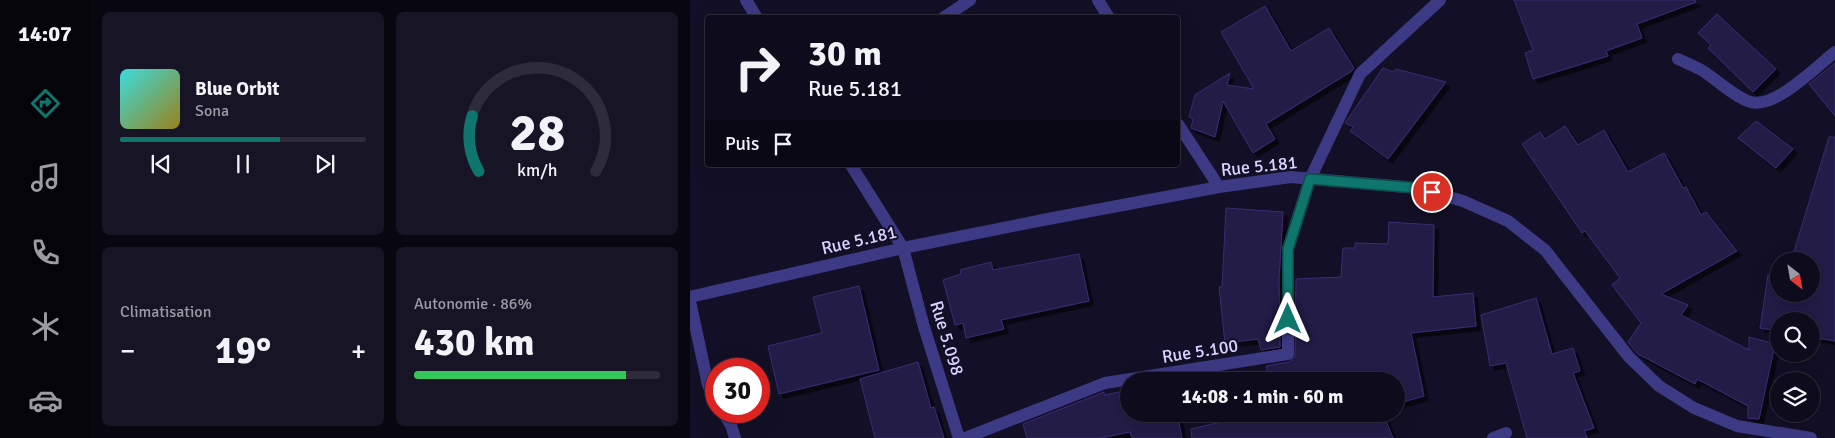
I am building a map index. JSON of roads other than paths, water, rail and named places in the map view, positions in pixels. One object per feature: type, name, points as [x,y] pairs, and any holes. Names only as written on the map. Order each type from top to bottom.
[{"type":"street","points":[[746,0],[756,15]]},
{"type":"street","points":[[948,15],[970,0]]},
{"type":"street","points":[[1098,0],[1107,15]]},
{"type":"street","name":"Rue 5.100","points":[[965,438],[1105,383],[1288,354],[1288,249],[1310,179],[1360,74],[1440,0]]},
{"type":"street","points":[[1678,60],[1702,70],[1728,89],[1752,102],[1765,102],[1781,96],[1835,52]]},
{"type":"street","points":[[1180,127],[1218,188]]},
{"type":"street","name":"Rue 5.098","points":[[852,167],[903,248],[924,327],[959,438]]},
{"type":"street","name":"Rue 5.181","points":[[690,297],[903,248],[1048,219],[1218,188],[1291,177],[1417,188],[1463,201],[1508,221],[1545,250],[1629,357],[1659,386],[1694,408],[1737,426],[1811,438]]},
{"type":"street","points":[[690,301],[705,370]]},
{"type":"street","points":[[730,423],[735,438]]},
{"type":"street","points":[[1493,438],[1506,433]]}]
